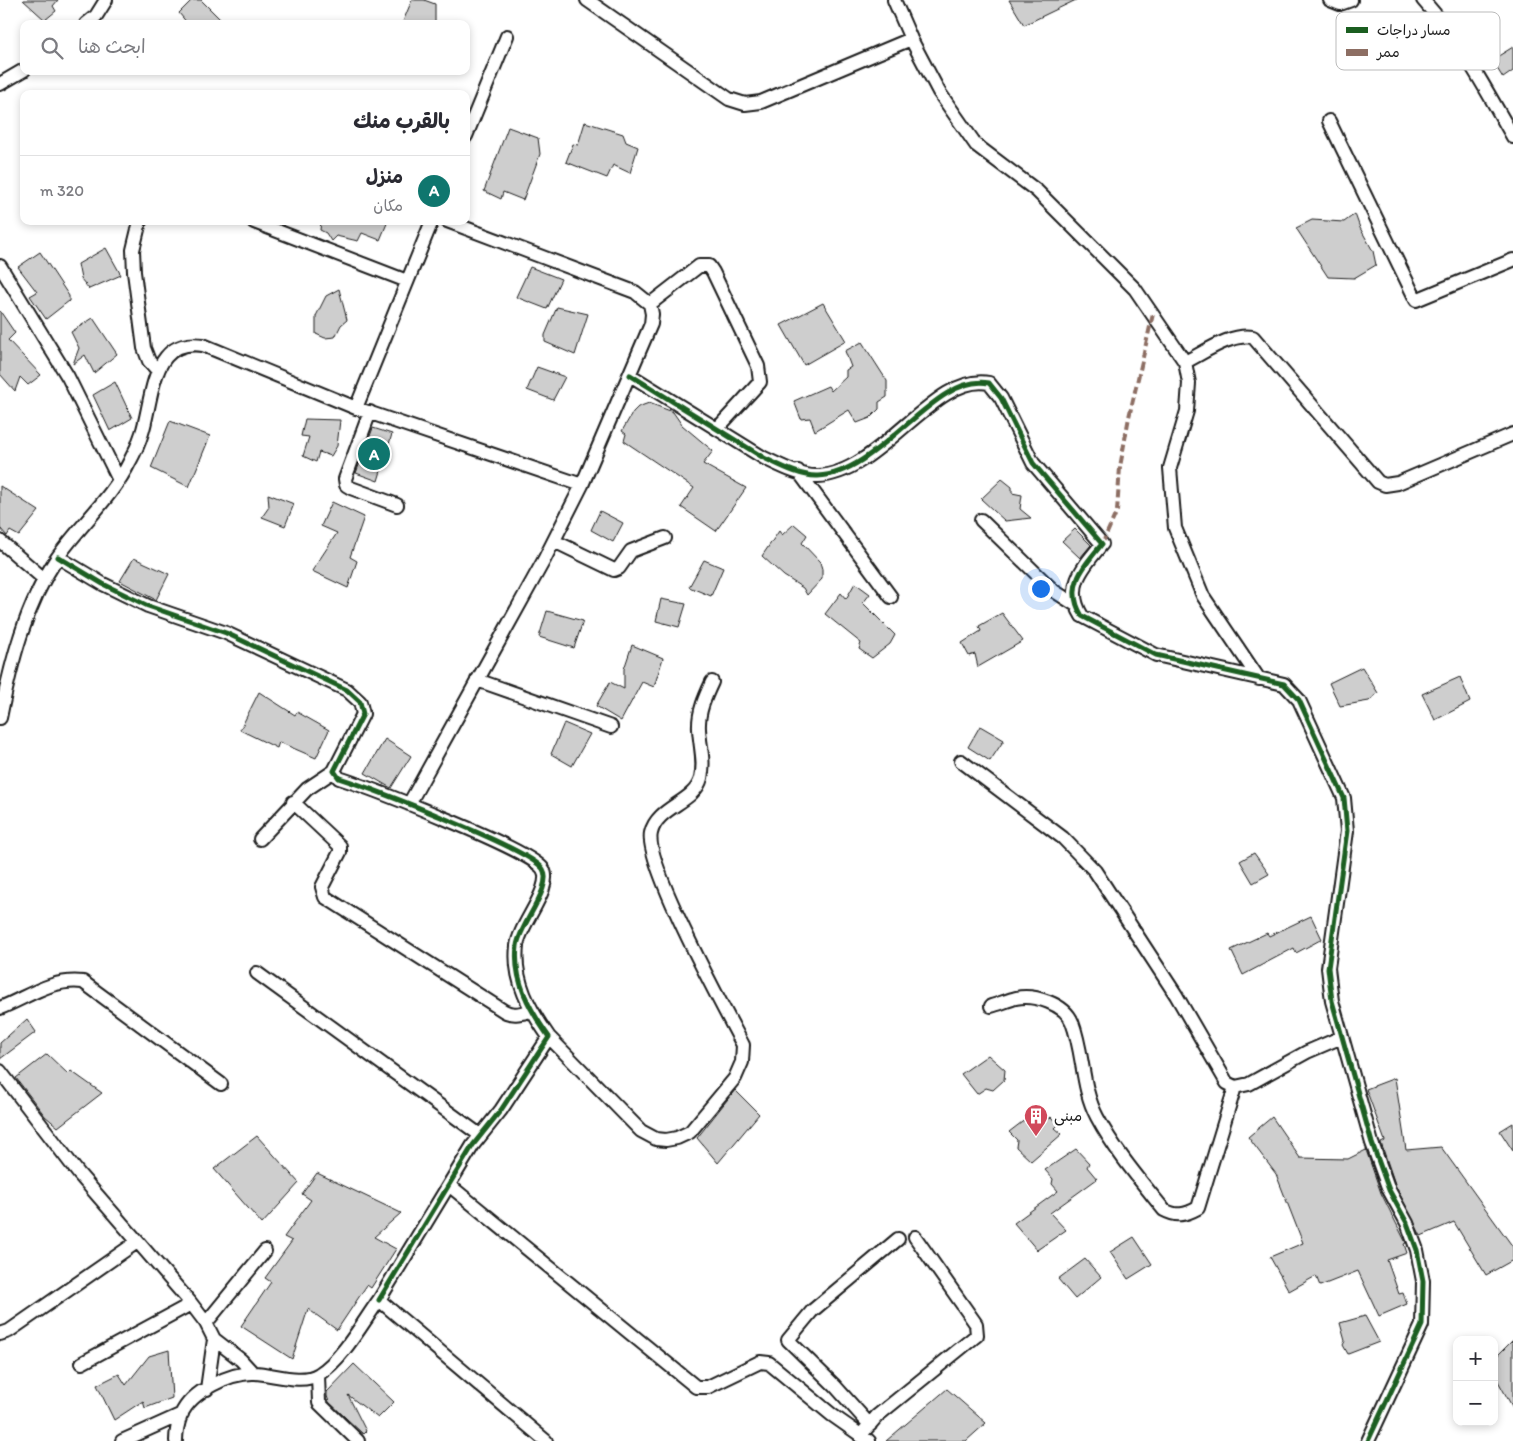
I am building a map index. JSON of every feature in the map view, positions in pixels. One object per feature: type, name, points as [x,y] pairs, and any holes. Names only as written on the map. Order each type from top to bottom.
[{"type":"street","points":[[91,20],[96,16],[106,0]]},
{"type":"street","points":[[587,0],[730,99],[745,104],[761,102],[911,39]]},
{"type":"street","points":[[894,0],[911,39],[939,92],[976,145],[1037,190],[1135,289],[1185,362],[1189,383],[1186,411],[1170,468],[1175,528],[1204,596],[1259,679]]},
{"type":"street","points":[[1330,0],[1340,4],[1351,0]]},
{"type":"street","points":[[1423,0],[1434,12]]},
{"type":"street","points":[[470,126],[507,36]]},
{"type":"street","points":[[1476,70],[1513,137]]},
{"type":"street","points":[[0,84],[20,72]]},
{"type":"street","points":[[1329,121],[1416,300],[1513,260]]},
{"type":"street","points":[[139,225],[133,250],[134,272],[144,348],[149,361],[158,370]]},
{"type":"street","points":[[262,225],[407,281]]},
{"type":"street","points":[[356,408],[430,225]]},
{"type":"street","points":[[409,804],[554,541],[582,485],[651,324],[652,314],[650,304],[635,292],[458,225]]},
{"type":"street","points":[[0,266],[68,377],[120,480]]},
{"type":"street","points":[[650,304],[700,266],[709,266],[713,272],[758,366],[760,375],[757,386],[717,429]]},
{"type":"street","points":[[1185,362],[1232,339],[1244,335],[1253,337],[1378,482],[1385,485],[1398,483],[1513,434]]},
{"type":"street","points":[[0,718],[14,658],[30,609],[44,579],[58,557],[120,480],[142,433],[158,370],[165,358],[175,349],[189,344],[203,345],[356,408],[582,485]]},
{"type":"street","points":[[630,375],[764,458],[816,476],[846,469],[884,446],[947,392],[974,381],[988,383],[1001,398],[1034,463],[1102,544],[1084,566],[1076,581],[1074,594],[1076,605],[1082,616],[1156,655],[1284,684],[1299,700],[1344,798],[1347,831],[1328,968],[1332,1001],[1382,1172],[1417,1250],[1424,1281],[1422,1325],[1368,1441]]},
{"type":"street","points":[[370,412],[344,479],[346,485],[351,488],[397,505]]},
{"type":"street","points":[[798,471],[891,597]]},
{"type":"street","points":[[982,520],[1054,591],[1076,605]]},
{"type":"street","points":[[554,541],[614,570],[619,568],[630,551],[665,538]]},
{"type":"street","points":[[0,541],[44,579]]},
{"type":"street","points":[[58,557],[103,584],[148,606],[226,633],[347,690],[360,702],[363,714],[334,771],[293,802],[260,839]]},
{"type":"street","points":[[477,680],[611,727]]},
{"type":"street","points":[[334,771],[339,778],[409,804],[534,861],[544,870],[545,882],[542,892],[521,929],[517,947],[521,990],[531,1011],[549,1037],[641,1131],[656,1139],[677,1138],[690,1132],[735,1078],[742,1062],[743,1045],[668,893],[655,859],[650,834],[661,817],[693,792],[700,781],[704,761],[699,729],[700,713],[712,682]]},
{"type":"street","points":[[961,761],[1063,838],[1095,871],[1176,995],[1227,1083],[1235,1087],[1249,1084],[1307,1052],[1342,1037]]},
{"type":"street","points":[[293,802],[340,846],[340,852],[322,887],[325,897],[509,1014],[531,1011]]},
{"type":"street","points":[[257,973],[480,1135]]},
{"type":"street","points":[[0,1008],[51,984],[70,980],[83,982],[221,1084]]},
{"type":"street","points":[[991,1006],[1017,997],[1034,998],[1057,1006],[1072,1020],[1088,1093],[1097,1116],[1118,1152],[1164,1210],[1174,1215],[1186,1214],[1198,1208],[1235,1087]]},
{"type":"street","points":[[176,1441],[182,1414],[192,1400],[206,1389],[230,1378],[254,1373],[296,1378],[318,1375],[333,1363],[378,1300],[480,1135],[501,1110],[549,1037]]},
{"type":"street","points":[[0,1071],[79,1174],[191,1304],[206,1323],[214,1339],[254,1373]]},
{"type":"street","points":[[449,1185],[696,1387],[708,1387],[760,1362],[769,1363],[864,1438],[870,1424],[908,1389],[977,1336],[976,1324],[915,1237]]},
{"type":"street","points":[[870,1424],[788,1340],[812,1311],[898,1239]]},
{"type":"street","points":[[0,1334],[10,1331],[137,1242]]},
{"type":"street","points":[[206,1323],[264,1251]]},
{"type":"street","points":[[378,1300],[546,1441]]},
{"type":"street","points":[[82,1363],[191,1304]]},
{"type":"street","points":[[206,1389],[214,1339]]},
{"type":"street","points":[[318,1375],[319,1403],[358,1441]]},
{"type":"street","points":[[122,1441],[182,1414]]},
{"type":"building","points":[[23,0],[58,0],[53,6],[56,11],[45,20]]},
{"type":"building","points":[[192,0],[201,0],[221,20],[185,20],[179,13]]},
{"type":"building","points":[[412,0],[424,0],[435,4],[435,20],[404,20]]},
{"type":"building","points":[[1009,0],[1076,0],[1024,25]]},
{"type":"building","points":[[1513,47],[1513,71],[1503,78],[1498,70],[1500,70],[1500,55]]},
{"type":"building","points":[[585,122],[623,134],[626,142],[638,147],[630,173],[613,165],[607,178],[566,162],[573,144],[578,145]]},
{"type":"building","points":[[508,127],[538,138],[540,154],[523,200],[503,192],[501,199],[484,191]]},
{"type":"building","points":[[1355,214],[1360,228],[1373,251],[1376,265],[1354,278],[1328,277],[1296,228],[1312,220],[1344,222]]},
{"type":"building","points":[[321,225],[386,225],[380,240],[362,233],[358,241],[336,236],[331,241],[326,233],[320,230]]},
{"type":"building","points":[[106,248],[121,275],[89,289],[81,279],[78,264]]},
{"type":"building","points":[[40,252],[69,296],[69,301],[46,319],[30,296],[37,292],[18,267]]},
{"type":"building","points":[[530,267],[561,279],[547,309],[516,297]]},
{"type":"building","points":[[339,289],[347,320],[341,325],[335,337],[325,338],[316,334],[316,316],[326,296]]},
{"type":"building","points":[[823,303],[846,341],[804,365],[781,325]]},
{"type":"building","points":[[557,307],[588,314],[575,355],[545,342],[545,335]]},
{"type":"building","points":[[0,311],[15,333],[8,340],[41,375],[28,385],[20,377],[15,391],[0,374]]},
{"type":"building","points":[[93,318],[117,354],[94,373],[85,355],[73,364],[79,348],[71,332]]},
{"type":"building","points":[[862,342],[887,381],[887,397],[879,402],[879,409],[870,418],[857,423],[849,410],[815,431],[810,418],[801,419],[794,401],[828,386],[831,391],[846,377],[846,370],[851,367],[845,351]]},
{"type":"building","points":[[537,367],[565,377],[553,400],[527,390]]},
{"type":"building","points":[[115,382],[132,418],[110,431],[93,395]]},
{"type":"building","points":[[649,403],[673,412],[682,425],[713,451],[703,464],[746,488],[716,531],[681,507],[694,488],[624,441],[626,434],[622,431],[633,412],[638,407]]},
{"type":"building","points":[[305,419],[340,420],[337,446],[331,456],[319,452],[316,462],[303,456],[309,437],[301,436]]},
{"type":"building","points":[[170,421],[210,436],[189,487],[151,468]]},
{"type":"building","points":[[373,428],[392,434],[378,481],[356,473]]},
{"type":"building","points":[[1002,479],[1012,487],[1012,493],[1022,495],[1020,509],[1031,518],[1005,521],[981,499]]},
{"type":"building","points":[[0,486],[39,511],[19,536],[10,531],[7,536],[0,528]]},
{"type":"building","points":[[268,494],[294,504],[285,526],[262,517],[269,507]]},
{"type":"building","points":[[332,502],[364,517],[350,557],[357,561],[348,588],[312,571],[337,533],[321,526]]},
{"type":"building","points":[[600,511],[623,523],[613,542],[591,530]]},
{"type":"building","points":[[794,524],[807,535],[802,543],[820,562],[822,569],[822,579],[807,595],[803,588],[784,576],[762,556],[779,531],[782,535]]},
{"type":"building","points":[[1075,529],[1091,545],[1080,558],[1062,541]]},
{"type":"building","points":[[134,558],[169,574],[156,600],[120,581]]},
{"type":"building","points":[[704,560],[723,568],[711,596],[689,587]]},
{"type":"building","points":[[855,583],[870,594],[863,603],[895,635],[890,644],[872,658],[859,649],[861,643],[825,614],[841,593],[846,599]]},
{"type":"building","points":[[661,599],[686,604],[679,627],[656,621]]},
{"type":"building","points":[[547,611],[583,621],[574,648],[539,637]]},
{"type":"building","points":[[1002,613],[1023,641],[978,667],[975,654],[969,656],[962,643],[981,631],[979,626]]},
{"type":"building","points":[[632,645],[663,658],[654,687],[642,682],[621,721],[596,706],[610,682],[624,689],[624,669]]},
{"type":"building","points":[[1362,667],[1378,693],[1369,701],[1340,706],[1329,683]]},
{"type":"building","points":[[1460,677],[1470,702],[1435,720],[1422,694]]},
{"type":"building","points":[[259,692],[295,715],[297,712],[329,730],[316,758],[279,742],[277,748],[240,730]]},
{"type":"building","points":[[564,723],[590,734],[572,766],[551,754]]},
{"type":"building","points":[[980,726],[1004,740],[990,761],[968,747]]},
{"type":"building","points":[[385,739],[411,756],[391,788],[365,773]]},
{"type":"building","points":[[1254,853],[1269,874],[1253,883],[1240,861]]},
{"type":"building","points":[[1311,916],[1322,939],[1296,953],[1294,948],[1243,975],[1231,950],[1267,933],[1269,936]]},
{"type":"building","points":[[27,1019],[36,1032],[0,1059],[0,1043]]},
{"type":"building","points":[[47,1054],[68,1074],[71,1071],[102,1093],[58,1127],[45,1116],[16,1078]]},
{"type":"building","points":[[988,1055],[1005,1070],[1004,1080],[993,1090],[986,1088],[977,1094],[961,1074]]},
{"type":"building","points":[[1395,1078],[1406,1150],[1441,1147],[1513,1247],[1513,1260],[1486,1275],[1454,1222],[1421,1236],[1396,1187],[1381,1143],[1385,1141],[1366,1089]]},
{"type":"building","points":[[735,1090],[759,1114],[718,1163],[697,1138]]},
{"type":"building","name":"مبنى","points":[[1039,1109],[1047,1120],[1051,1117],[1058,1125],[1055,1128],[1062,1134],[1031,1161],[1016,1147],[1017,1140],[1009,1132]]},
{"type":"building","points":[[1272,1117],[1300,1158],[1348,1159],[1366,1150],[1381,1193],[1406,1243],[1404,1244],[1407,1253],[1387,1260],[1399,1294],[1403,1293],[1407,1304],[1379,1316],[1358,1271],[1320,1286],[1316,1276],[1289,1291],[1270,1257],[1303,1243],[1276,1174],[1248,1137]]},
{"type":"building","points":[[1513,1123],[1513,1151],[1500,1131]]},
{"type":"building","points":[[257,1136],[299,1183],[262,1224],[214,1169]]},
{"type":"building","points":[[1076,1149],[1089,1163],[1087,1167],[1097,1179],[1050,1213],[1066,1230],[1037,1250],[1014,1223],[1058,1191],[1052,1184],[1053,1179],[1045,1170]]},
{"type":"building","points":[[317,1173],[401,1213],[374,1237],[396,1249],[371,1288],[367,1285],[337,1330],[308,1309],[292,1359],[241,1326],[271,1282],[265,1278],[292,1241],[284,1237],[311,1200],[302,1194]]},
{"type":"building","points":[[1134,1237],[1152,1264],[1128,1279],[1110,1252]]},
{"type":"building","points":[[1085,1259],[1101,1277],[1075,1299],[1058,1279]]},
{"type":"building","points":[[1365,1316],[1379,1342],[1348,1354],[1343,1345],[1345,1341],[1340,1323]]},
{"type":"building","points":[[1513,1340],[1513,1408],[1498,1381],[1498,1355]]},
{"type":"building","points":[[169,1350],[172,1398],[145,1408],[143,1401],[114,1420],[97,1385],[119,1374],[126,1385],[149,1356]]},
{"type":"building","points":[[354,1364],[394,1402],[378,1418],[348,1395],[366,1431],[363,1434],[329,1402],[327,1396],[327,1392]]},
{"type":"building","points":[[947,1389],[986,1423],[966,1441],[886,1441]]},
{"type":"marked path","points":[[1102,544],[1117,511],[1120,467],[1129,417],[1153,314]]},
{"type":"cycle path","points":[[630,375],[764,458],[797,473],[811,476],[841,471],[863,459],[948,393],[969,384],[989,383],[1001,398],[1033,463],[1102,544],[1088,561],[1075,587],[1077,606],[1082,616],[1156,655],[1284,684],[1299,700],[1344,798],[1347,831],[1328,968],[1332,1001],[1372,1143],[1389,1190],[1407,1223],[1417,1250],[1423,1281],[1422,1325],[1368,1441]]},
{"type":"cycle path","points":[[58,557],[103,584],[148,606],[226,633],[347,690],[360,702],[363,714],[334,771],[339,778],[481,834],[532,860],[543,869],[545,877],[544,886],[519,937],[516,959],[520,983],[529,1006],[549,1037],[501,1110],[473,1145],[379,1300]]},
{"type":"place","name":"منزل","points":[[374,454]]},
{"type":"place","name":"مبنى","points":[[1036,1137]]}]
